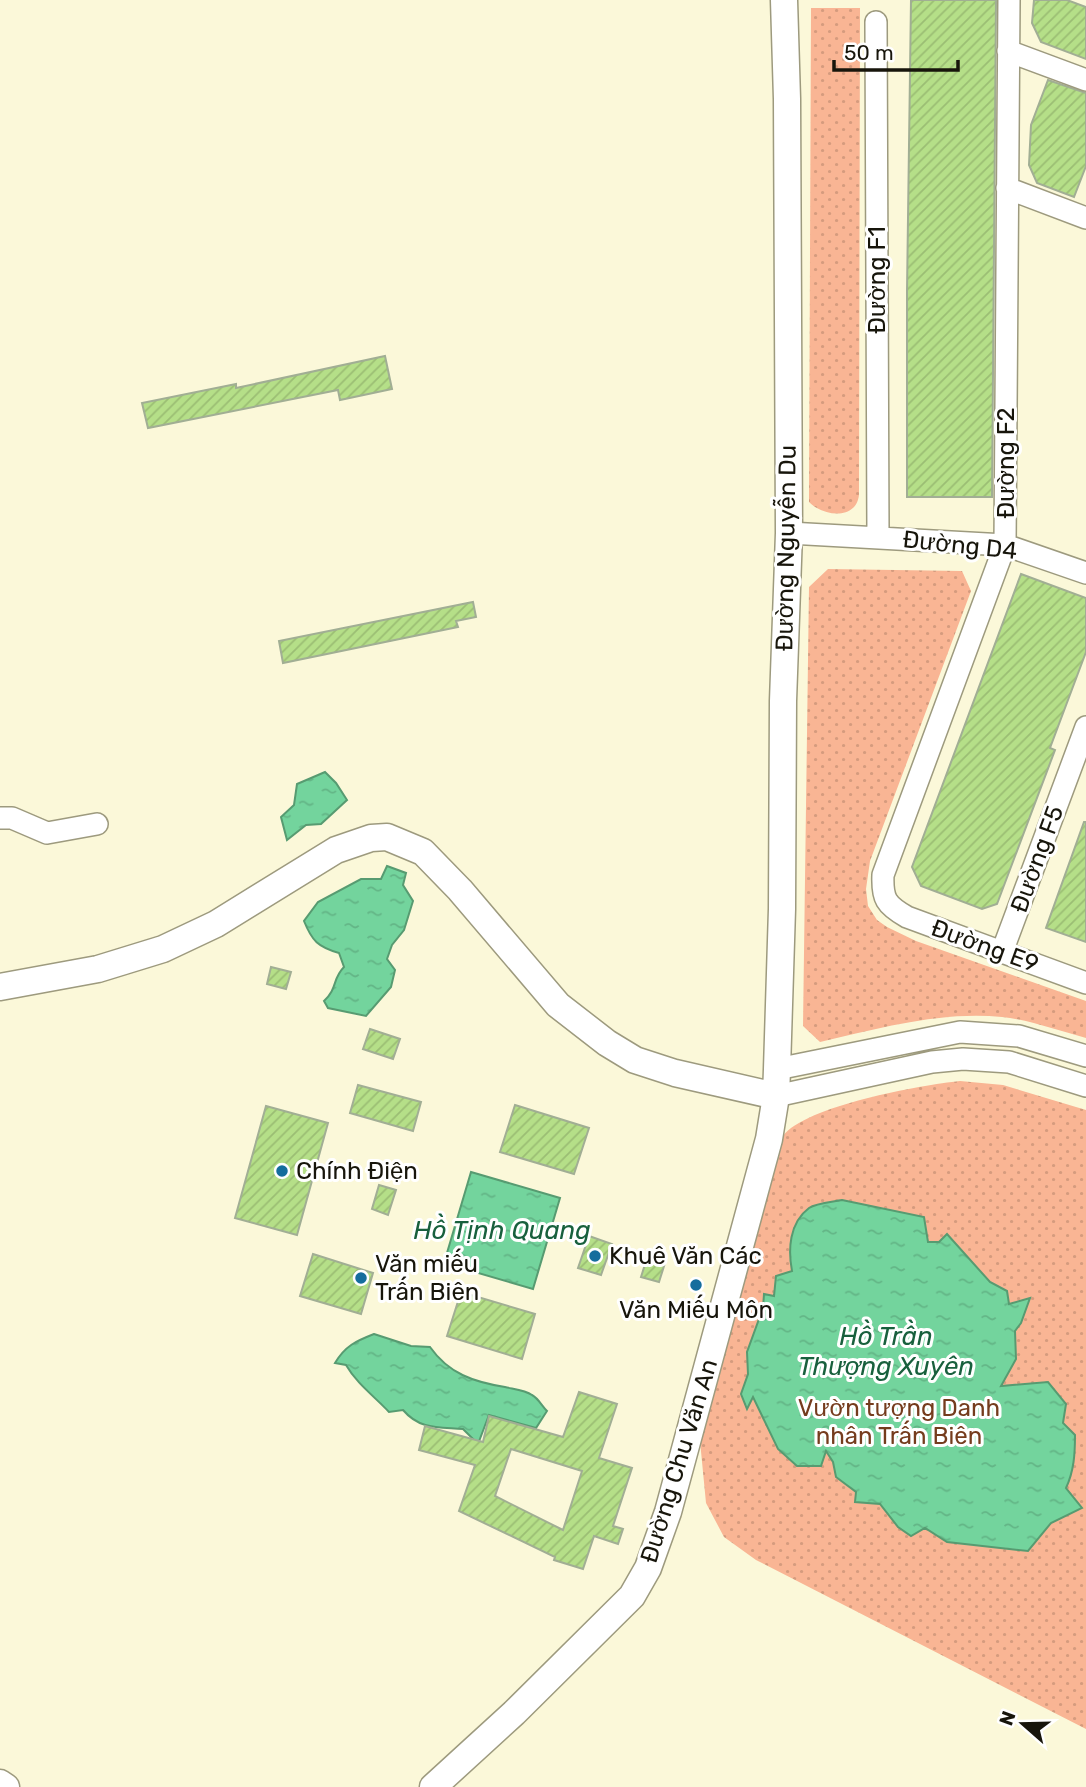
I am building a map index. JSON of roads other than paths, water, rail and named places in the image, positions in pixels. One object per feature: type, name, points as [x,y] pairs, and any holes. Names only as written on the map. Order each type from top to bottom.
[{"type":"main road","name":"Đường Nguyễn Du","points":[[776,1096],[782,909],[783,701],[789,533],[784,0]]},
{"type":"main road","points":[[0,987],[98,969],[163,949],[216,924],[336,850],[371,838],[387,837],[423,852],[460,890],[558,1004],[607,1043],[635,1060],[675,1073],[776,1096]]},
{"type":"main road","name":"Đường Chu Văn An","points":[[433,1787],[514,1713],[632,1596],[648,1568],[668,1512],[761,1175],[776,1096]]},
{"type":"main road","points":[[0,1783],[6,1787]]},
{"type":"street","name":"Đường F2","points":[[888,902],[882,894],[883,875],[1005,545],[1009,0]]},
{"type":"street","name":"Đường F1","points":[[876,22],[878,537]]},
{"type":"street","points":[[1008,51],[1086,80]]},
{"type":"street","points":[[1007,188],[1086,218]]},
{"type":"street","name":"Đường D4","points":[[789,533],[1005,545],[1086,573]]},
{"type":"street","name":"Đường F5","points":[[1002,952],[1086,727]]},
{"type":"street","points":[[0,818],[12,818],[47,833],[97,824]]},
{"type":"street","name":"Đường E9","points":[[888,902],[892,909],[907,917],[1086,983]]},
{"type":"street","points":[[777,1069],[960,1032],[1018,1036],[1086,1056]]},
{"type":"street","points":[[776,1096],[932,1062],[962,1059],[1009,1062],[1086,1086]]},
{"type":"water","points":[[325,772],[347,800],[321,824],[306,825],[287,840],[281,817],[294,805],[297,784]]},
{"type":"water","points":[[387,866],[406,873],[403,885],[413,901],[404,930],[392,945],[387,959],[395,970],[391,987],[366,1016],[328,1008],[324,1001],[344,967],[339,953],[317,942],[304,921],[318,902],[361,879],[381,879]]},
{"type":"water","name":"Hồ Tịnh Quang","points":[[471,1172],[560,1198],[533,1289],[444,1263]]},
{"type":"water","name":"Hồ Trần Thượng Xuyên","points":[[842,1200],[924,1217],[928,1242],[939,1242],[947,1234],[990,1282],[1007,1291],[1009,1304],[1030,1298],[1021,1323],[1015,1331],[1016,1359],[1001,1386],[1048,1382],[1066,1404],[1063,1423],[1075,1435],[1071,1475],[1066,1488],[1082,1508],[1051,1523],[1028,1551],[947,1542],[925,1528],[911,1536],[898,1527],[880,1504],[855,1502],[856,1492],[836,1477],[833,1462],[826,1451],[821,1466],[797,1466],[778,1449],[753,1397],[747,1409],[741,1394],[748,1374],[747,1352],[763,1308],[764,1294],[774,1296],[776,1276],[792,1271],[790,1254],[797,1221],[809,1208]]},
{"type":"water","points":[[374,1334],[411,1346],[430,1347],[445,1364],[463,1375],[526,1392],[536,1398],[547,1411],[536,1428],[489,1415],[478,1444],[463,1429],[423,1424],[403,1410],[389,1412],[360,1384],[346,1365],[335,1363],[352,1345]]},
{"type":"place","name":"Chính Điện","points":[[282,1171]]},
{"type":"place","name":"Khuê Văn Các","points":[[595,1256]]},
{"type":"place","name":"Văn miếu Trấn Biên","points":[[361,1278]]},
{"type":"place","name":"Văn Miếu Môn","points":[[696,1285]]},
{"type":"park label","name":"Vườn tượng Danh nhân Trấn Biên","points":[[899,1422]]}]
